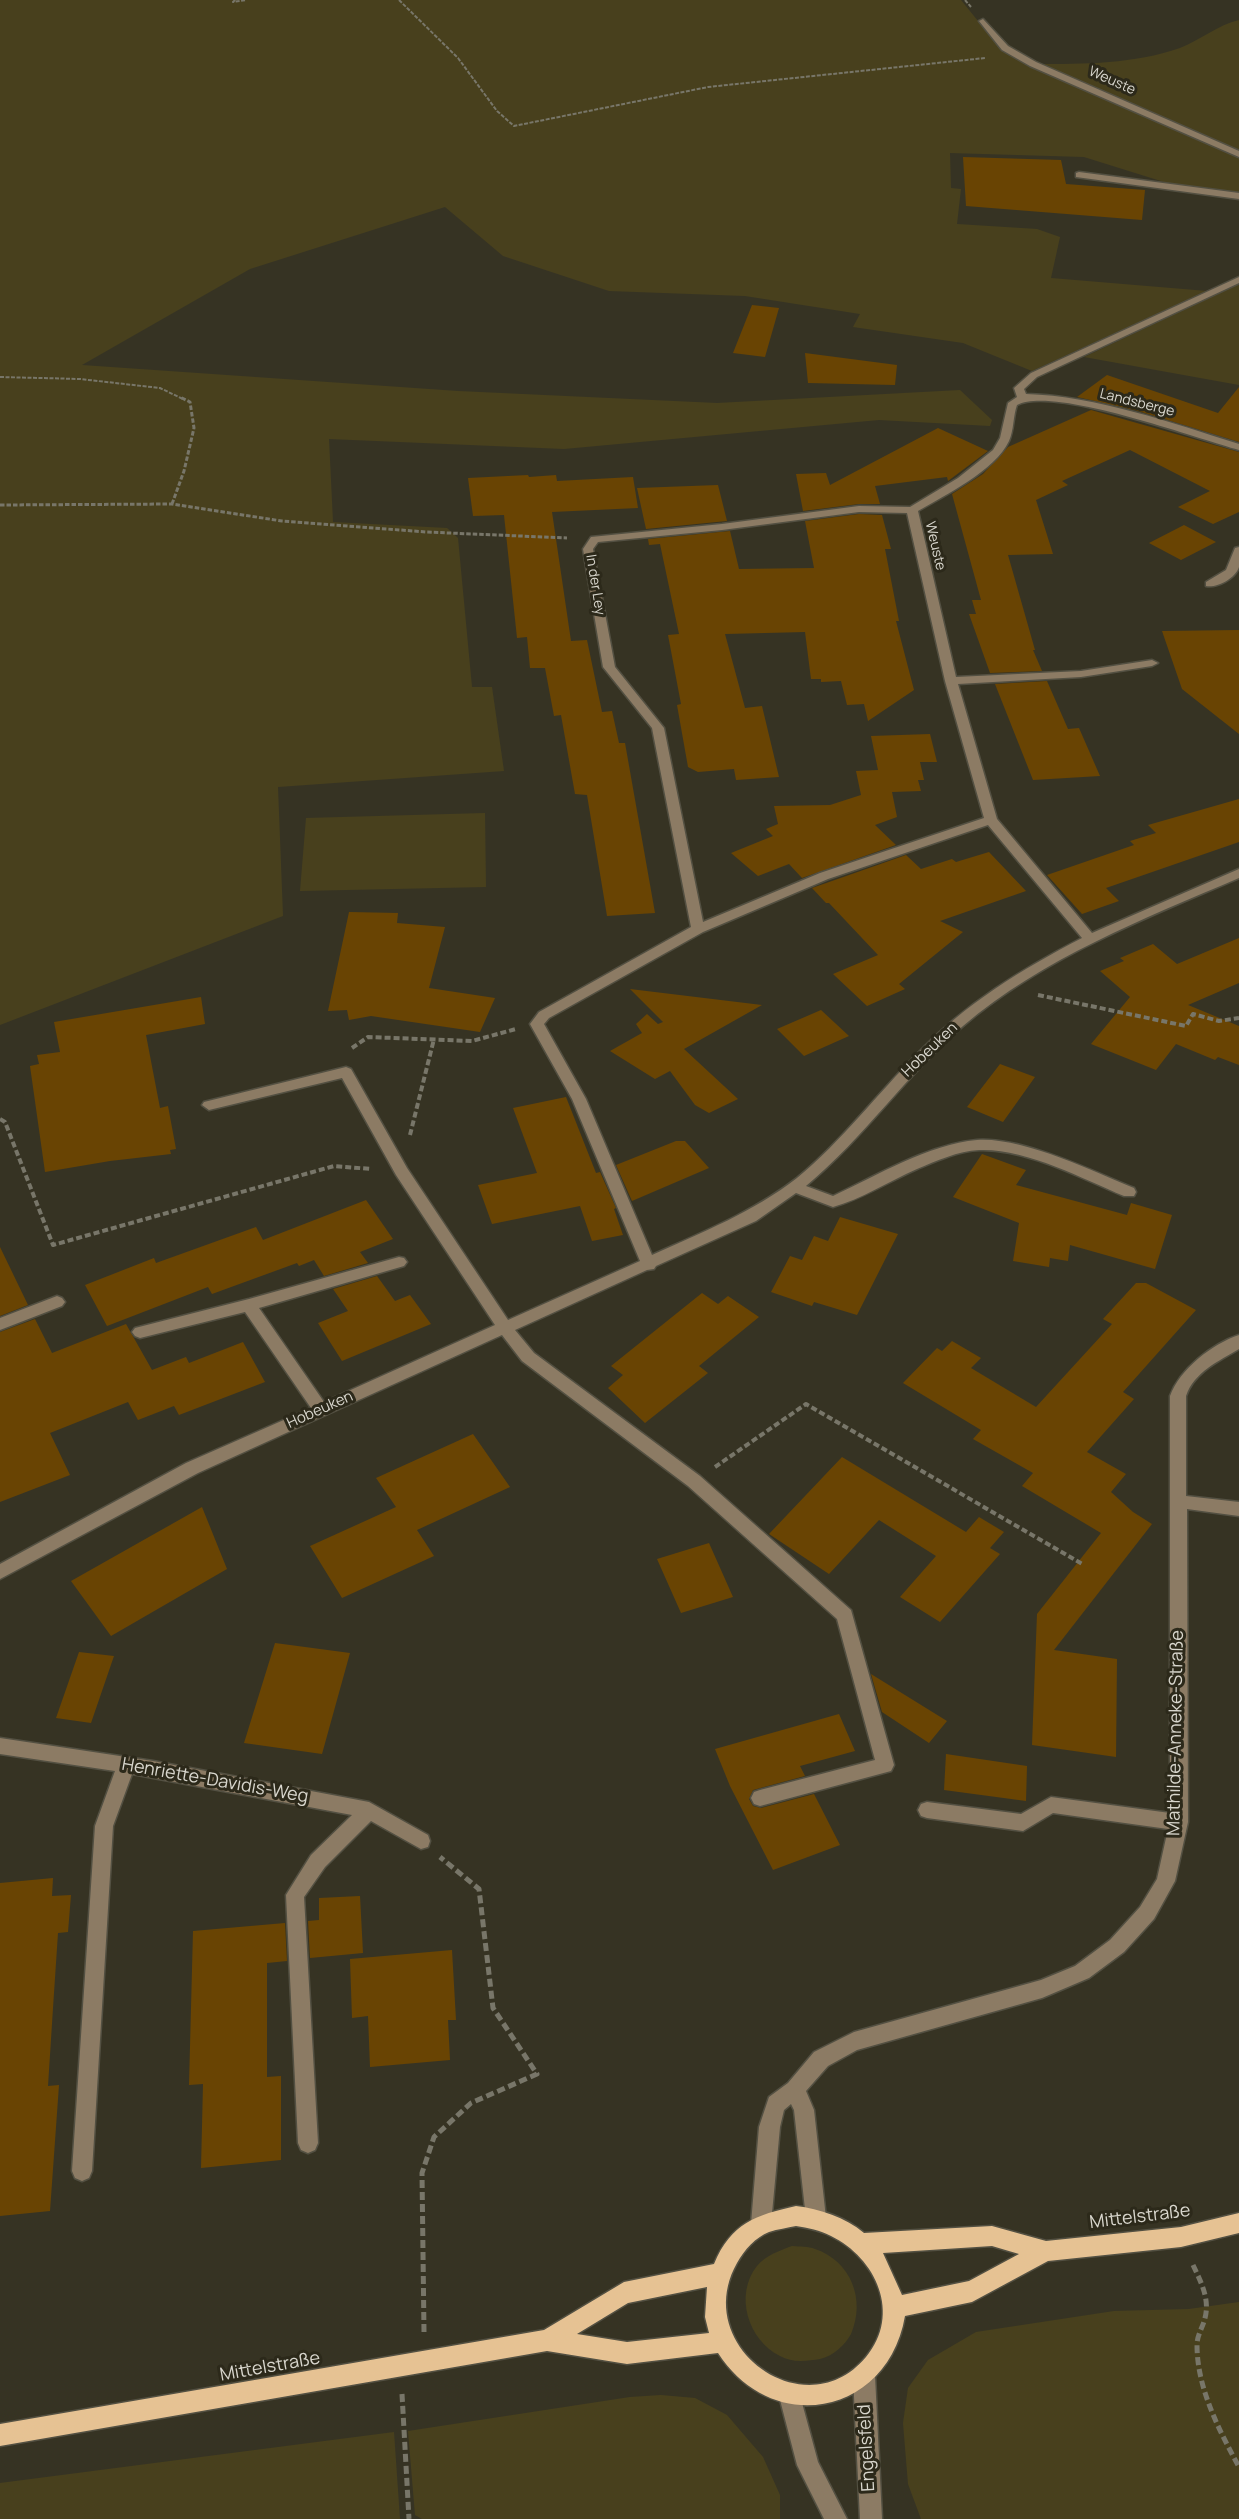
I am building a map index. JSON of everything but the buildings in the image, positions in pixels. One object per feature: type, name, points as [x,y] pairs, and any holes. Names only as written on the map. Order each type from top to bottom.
[{"type":"main road","points":[[796,2216],[816,2218],[845,2229],[876,2259],[895,2307],[888,2338],[880,2357],[864,2376],[830,2395],[790,2396],[774,2391],[747,2374],[724,2342],[716,2317],[719,2274],[736,2244],[761,2224],[796,2216]]},
{"type":"main road","name":"Mittelstraße","points":[[860,2244],[992,2236],[1046,2251],[1181,2236],[1239,2223]]},
{"type":"main road","name":"Mittelstraße","points":[[895,2307],[972,2291],[1046,2251]]},
{"type":"main road","name":"Mittelstraße","points":[[547,2340],[624,2294],[719,2274]]},
{"type":"main road","name":"Mittelstraße","points":[[0,2435],[547,2340],[627,2353],[724,2342]]},
{"type":"street","name":"Weuste","points":[[983,21],[1005,48],[1016,54],[1239,154]]},
{"type":"street","points":[[1080,175],[1239,196]]},
{"type":"street","name":"Weuste","points":[[1025,397],[1020,395],[1019,388],[1034,375],[1239,280]]},
{"type":"street","name":"Weuste","points":[[1025,397],[1013,403],[1008,411],[1009,427],[1003,444],[991,457],[912,510],[951,681],[992,820],[1042,884],[1089,938]]},
{"type":"street","name":"Landsberge","points":[[1025,397],[1062,398],[1239,447]]},
{"type":"street","name":"In der Ley","points":[[699,929],[658,728],[609,667],[588,549],[595,539],[722,528],[859,509],[912,510]]},
{"type":"street","points":[[1210,584],[1228,575],[1233,569],[1239,550]]},
{"type":"street","points":[[951,681],[1081,674],[1152,663]]},
{"type":"street","points":[[649,1265],[579,1099],[537,1024],[544,1015],[699,929],[824,876],[992,820]]},
{"type":"street","name":"Hobeuken","points":[[0,1572],[192,1468],[751,1218],[795,1187],[826,1160],[915,1061],[960,1021],[1005,988],[1089,938],[1239,873]]},
{"type":"street","points":[[209,1104],[346,1072],[401,1171],[505,1328],[528,1357],[694,1481],[844,1615],[885,1765],[760,1798]]},
{"type":"street","points":[[795,1187],[833,1202],[943,1153],[979,1145],[1014,1149],[1129,1192]]},
{"type":"street","points":[[140,1332],[249,1305],[399,1262]]},
{"type":"street","points":[[0,1324],[57,1302]]},
{"type":"street","points":[[249,1305],[321,1410]]},
{"type":"street","name":"Mathilde-Anneke-Straße","points":[[761,2224],[769,2131],[776,2104],[795,2090],[808,2070],[826,2054],[854,2042],[1042,1989],[1082,1972],[1118,1946],[1147,1913],[1166,1881],[1179,1822],[1178,1396],[1180,1384],[1189,1374],[1239,1341]]},
{"type":"street","points":[[1178,1501],[1239,1509]]},
{"type":"street","name":"Henriette-Davidis-Weg","points":[[3,1750],[126,1765],[369,1810],[421,1841]]},
{"type":"street","points":[[82,2171],[105,1826],[126,1765]]},
{"type":"street","points":[[927,1810],[1023,1823],[1051,1805],[1179,1822]]},
{"type":"street","points":[[308,2144],[295,1895],[318,1861],[369,1810]]},
{"type":"street","points":[[795,2090],[804,2110],[816,2218]]},
{"type":"street","name":"Engelsfeld","points":[[864,2376],[871,2519]]},
{"type":"street","points":[[790,2396],[808,2465],[836,2519]]},
{"type":"path","points":[[235,0],[233,2],[246,0]]},
{"type":"path","points":[[399,0],[458,58],[497,111],[514,126],[708,87],[1016,54]]},
{"type":"path","points":[[0,377],[80,379],[160,388],[190,402],[194,428],[184,471],[172,504]]},
{"type":"path","points":[[0,505],[172,504],[305,522],[426,532],[595,539]]},
{"type":"path","points":[[1005,988],[1186,1026],[1193,1014],[1219,1021],[1239,1018]]},
{"type":"path","points":[[346,1072],[350,1049],[368,1036],[472,1041],[517,1029]]},
{"type":"path","points":[[0,1119],[5,1122],[53,1245],[334,1166],[401,1171],[434,1039]]},
{"type":"path","points":[[694,1481],[806,1404],[1084,1565]]},
{"type":"path","points":[[421,1841],[479,1889],[493,2008],[537,2074],[471,2103],[434,2137],[422,2173],[424,2363]]},
{"type":"path","points":[[1181,2236],[1205,2294],[1208,2309],[1196,2341],[1198,2362],[1212,2411],[1239,2467]]},
{"type":"path","points":[[401,2367],[409,2519]]},
{"type":"shaded area","points":[[0,0],[961,0],[999,47],[1030,65],[1239,156],[1239,194],[1180,187],[1084,157],[950,153],[951,188],[961,189],[957,224],[1037,229],[1060,237],[1051,278],[1207,291],[1032,371],[963,343],[853,327],[860,314],[745,296],[609,291],[503,256],[445,207],[250,269],[82,365],[458,391],[717,403],[960,390],[992,420],[990,426],[879,420],[564,449],[329,439],[333,522],[447,528],[458,538],[472,687],[492,687],[504,771],[278,787],[283,916],[0,1025]]},
{"type":"shaded area","points":[[1239,20],[1239,151],[1037,64],[1091,63],[1145,57],[1180,48],[1224,25]]},
{"type":"shaded area","points":[[1239,284],[1239,385],[1084,357]]},
{"type":"shaded area","points":[[485,813],[486,887],[300,891],[306,818]]},
{"type":"shaded area","points":[[792,2246],[815,2249],[838,2263],[846,2272],[856,2295],[857,2308],[851,2334],[838,2350],[820,2359],[795,2361],[780,2356],[760,2339],[748,2316],[746,2290],[757,2266],[769,2256]]},
{"type":"shaded area","points":[[1239,2302],[1239,2519],[921,2519],[908,2484],[903,2423],[908,2388],[928,2360],[976,2332],[1114,2311],[1189,2309]]},
{"type":"shaded area","points":[[661,2395],[695,2398],[727,2415],[763,2457],[780,2495],[780,2519],[422,2519],[415,2515],[408,2431],[630,2397]]},
{"type":"shaded area","points":[[394,2432],[400,2519],[0,2519],[0,2483]]}]
